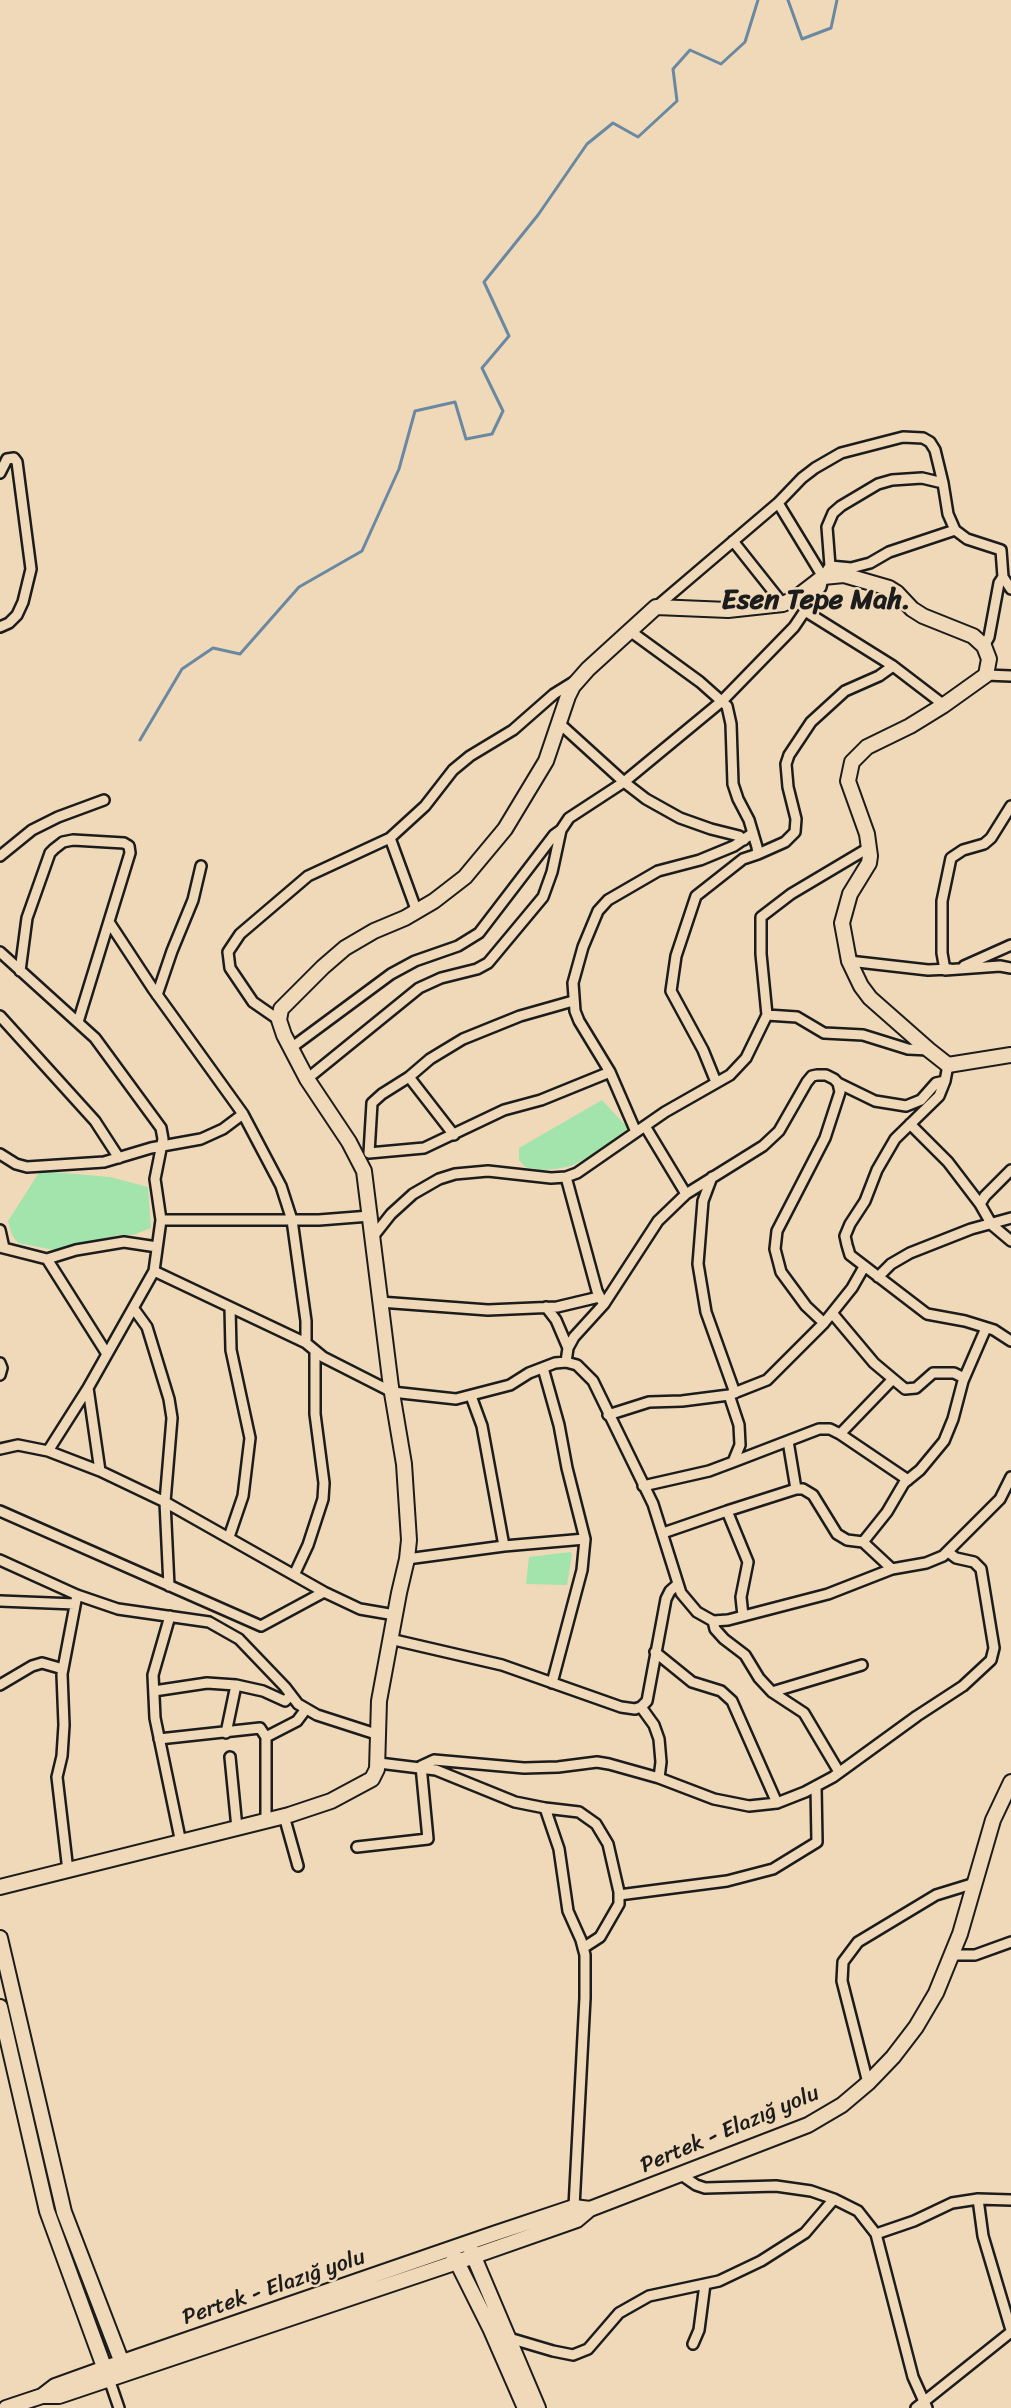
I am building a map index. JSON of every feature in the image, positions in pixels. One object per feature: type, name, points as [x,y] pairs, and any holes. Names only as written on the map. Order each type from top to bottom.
[{"type":"street","points":[[363,1156],[349,1142],[307,1079],[279,1020],[254,1002],[230,968],[228,952],[240,934],[308,876],[390,838],[425,806],[453,770],[513,730],[554,694],[579,679],[656,607],[778,503],[802,478],[827,460],[858,448],[914,436],[930,442],[935,450],[948,514],[955,530],[967,539],[1006,551],[1003,577],[999,584],[989,637],[984,646]]},
{"type":"street","points":[[0,473],[7,459],[14,458],[17,462],[31,569],[23,602],[17,615],[9,623],[0,627]]},
{"type":"street","points":[[291,1048],[391,974],[415,961],[458,946],[480,933],[569,818],[624,782],[722,701],[794,627],[821,587],[827,572],[827,527],[833,513],[841,506],[878,484],[892,480],[922,478],[942,483]]},
{"type":"street","points":[[778,503],[827,572],[889,588],[923,616],[973,636],[984,646],[989,659],[986,675]]},
{"type":"street","points":[[656,607],[728,610],[783,604],[797,597],[827,572],[870,563],[889,552],[955,530]]},
{"type":"street","points":[[733,542],[783,604]]},
{"type":"street","points":[[1003,577],[1011,588]]},
{"type":"street","points":[[805,611],[893,666],[944,705]]},
{"type":"street","points":[[630,631],[722,701],[731,724],[732,774],[735,792],[753,833],[758,854]]},
{"type":"street","points":[[716,1082],[703,1050],[670,991],[676,956],[696,896],[743,860],[785,842],[795,832],[796,819],[788,787],[786,764],[789,755],[811,722],[845,690],[879,676],[893,666]]},
{"type":"street","points":[[1011,676],[986,675],[910,726],[867,747],[852,762],[848,781],[870,847],[869,863],[850,894],[844,910],[843,937],[849,961],[870,998],[948,1065],[1011,1054]]},
{"type":"street","points":[[279,1020],[281,1009],[345,948],[374,931],[417,912],[465,878],[504,829],[546,761],[568,696],[579,679]]},
{"type":"street","points":[[559,723],[646,799],[680,818],[711,830],[739,836],[744,840]]},
{"type":"street","points":[[0,856],[32,830],[58,817],[104,800]]},
{"type":"street","points":[[945,970],[942,953],[942,901],[951,858],[963,850],[984,844],[992,838],[1011,806]]},
{"type":"street","points":[[307,1079],[419,988],[441,978],[477,969],[488,963],[543,897],[552,873],[561,830]]},
{"type":"street","points":[[636,1132],[610,1072],[579,1021],[573,1001],[575,974],[583,947],[603,905],[657,871],[700,860],[744,840],[753,833]]},
{"type":"street","points":[[390,838],[417,912]]},
{"type":"street","points":[[20,971],[27,918],[50,853],[59,844],[74,840],[124,843],[129,846],[130,853],[78,1022]]},
{"type":"street","points":[[372,1238],[391,1214],[413,1194],[439,1179],[455,1174],[488,1171],[538,1178],[566,1177],[586,1168],[645,1126],[730,1075],[746,1058],[766,1015],[761,954],[761,917],[791,894],[870,847]]},
{"type":"street","points":[[157,995],[193,900],[201,866]]},
{"type":"street","points":[[109,922],[157,995],[243,1114],[281,1186],[292,1220],[306,1321],[306,1342]]},
{"type":"street","points":[[945,970],[968,965],[1011,945]]},
{"type":"street","points":[[1,954],[78,1022],[109,1055],[133,1092],[158,1123],[162,1133],[155,1179],[161,1220],[154,1271],[88,1388],[48,1451]]},
{"type":"street","points":[[849,961],[945,970],[1000,966],[1011,968]]},
{"type":"street","points":[[0,1887],[284,1816],[331,1801],[372,1779],[379,1763],[379,1701],[409,1540],[404,1464],[380,1302],[363,1156],[372,1103],[430,1059],[463,1039],[520,1016],[573,1001]]},
{"type":"street","points":[[766,1015],[797,1017],[824,1033],[863,1035],[908,1049],[929,1050]]},
{"type":"street","points":[[0,1016],[95,1121],[119,1158]]},
{"type":"street","points":[[948,1065],[939,1096],[894,1139],[845,1236],[850,1255],[927,1314],[994,1330],[1011,1341]]},
{"type":"street","points":[[363,1156],[424,1148],[504,1110],[541,1100],[610,1072]]},
{"type":"street","points":[[566,1362],[568,1348],[574,1337],[602,1301],[646,1236],[670,1207],[686,1194],[763,1146],[779,1131],[812,1076],[826,1075],[875,1101],[906,1106],[921,1100],[936,1083],[945,1081]]},
{"type":"street","points":[[409,1077],[454,1135]]},
{"type":"street","points":[[824,1323],[806,1306],[781,1272],[775,1249],[777,1231],[825,1138],[840,1092],[838,1083]]},
{"type":"street","points":[[0,1154],[16,1164],[27,1167],[87,1164],[201,1139],[223,1129],[243,1114]]},
{"type":"street","points":[[910,1124],[948,1162],[980,1204],[992,1225],[1011,1241]]},
{"type":"street","points":[[645,1126],[686,1194]]},
{"type":"street","points":[[980,1204],[984,1196],[1011,1170]]},
{"type":"street","points":[[566,1177],[602,1301]]},
{"type":"street","points":[[712,1177],[703,1201],[698,1264],[706,1312],[740,1425],[740,1445],[733,1462]]},
{"type":"street","points":[[161,1220],[292,1220],[370,1216]]},
{"type":"street","points":[[878,1277],[891,1264],[910,1253],[971,1229],[1011,1218]]},
{"type":"street","points":[[0,1230],[2,1248],[46,1259],[76,1250],[124,1242],[157,1247]]},
{"type":"street","points":[[46,1259],[107,1354]]},
{"type":"street","points":[[608,1415],[649,1402],[682,1401],[732,1394],[767,1380],[824,1323],[864,1267]]},
{"type":"street","points":[[154,1271],[306,1342],[315,1353],[392,1392],[456,1399],[510,1385],[529,1373],[543,1368],[566,1362],[577,1365],[593,1381],[643,1486],[663,1533],[678,1584],[690,1606],[713,1621],[728,1620],[828,1594],[892,1569],[926,1563],[948,1552],[1000,1499],[1011,1477]]},
{"type":"street","points":[[380,1302],[488,1310],[557,1307],[602,1301]]},
{"type":"street","points":[[229,1538],[243,1496],[250,1438],[231,1350],[230,1307]]},
{"type":"street","points":[[546,1307],[556,1320],[568,1348]]},
{"type":"street","points":[[134,1309],[147,1327],[169,1399],[172,1437],[165,1502],[169,1586]]},
{"type":"street","points":[[832,1313],[874,1363],[905,1389],[916,1388],[933,1372],[954,1373],[964,1378]]},
{"type":"street","points":[[863,1542],[887,1512],[908,1480],[920,1470],[944,1441],[953,1419],[964,1378],[986,1328]]},
{"type":"street","points":[[294,1575],[308,1545],[323,1498],[324,1483],[315,1414],[315,1353]]},
{"type":"street","points":[[0,1363],[2,1368],[0,1375]]},
{"type":"street","points":[[543,1368],[585,1539],[582,1570],[552,1683]]},
{"type":"street","points":[[840,1434],[892,1380]]},
{"type":"street","points":[[88,1388],[100,1471]]},
{"type":"street","points":[[471,1396],[482,1426],[504,1546]]},
{"type":"street","points":[[643,1486],[709,1471],[819,1429],[830,1429],[840,1434],[908,1480]]},
{"type":"street","points":[[788,1441],[796,1489]]},
{"type":"street","points":[[0,1449],[18,1445],[48,1451],[100,1471],[165,1502],[324,1592],[360,1609],[394,1615]]},
{"type":"street","points":[[663,1533],[796,1489],[803,1489],[813,1495],[837,1534],[847,1540],[863,1542],[892,1569]]},
{"type":"street","points":[[0,1511],[261,1626],[324,1592]]},
{"type":"street","points":[[727,1511],[748,1562],[741,1597],[743,1616]]},
{"type":"street","points":[[407,1559],[504,1546],[585,1539]]},
{"type":"street","points":[[421,1766],[435,1760],[524,1768],[597,1762],[659,1778],[714,1799],[749,1806],[777,1803],[816,1786],[839,1772],[963,1686],[981,1672],[991,1660],[994,1648],[981,1569],[974,1562],[956,1558],[948,1552]]},
{"type":"street","points":[[0,1560],[76,1599],[118,1609],[209,1622],[239,1640],[298,1704],[317,1715],[379,1735]]},
{"type":"street","points":[[390,1639],[480,1659],[621,1707],[641,1707],[647,1701],[649,1694],[666,1599],[670,1591],[678,1584]]},
{"type":"street","points":[[0,1601],[76,1599]]},
{"type":"street","points":[[68,1871],[57,1777],[62,1756],[64,1725],[63,1669],[76,1599]]},
{"type":"street","points":[[170,1617],[153,1675],[155,1718],[181,1843]]},
{"type":"street","points":[[713,1621],[715,1629],[745,1655],[759,1678],[772,1692],[804,1713],[839,1772]]},
{"type":"street","points":[[655,1652],[692,1682],[721,1691],[732,1701],[777,1803]]},
{"type":"street","points":[[0,1685],[32,1666],[42,1664],[63,1669]]},
{"type":"street","points":[[772,1692],[862,1665]]},
{"type":"street","points":[[154,1691],[207,1683],[236,1685],[263,1691],[285,1701],[291,1695]]},
{"type":"street","points":[[226,1733],[236,1685]]},
{"type":"street","points":[[641,1707],[650,1719],[659,1739],[661,1762],[659,1778]]},
{"type":"street","points":[[266,1737],[297,1721],[306,1709]]},
{"type":"street","points":[[159,1739],[260,1728],[266,1737],[266,1821]]},
{"type":"street","points":[[230,1757],[237,1828]]},
{"type":"street","points":[[379,1763],[421,1766],[436,1770],[515,1802],[579,1812],[596,1824],[608,1844],[619,1904],[600,1937],[583,1948]]},
{"type":"street","points":[[357,1847],[428,1839],[421,1766]]},
{"type":"street","name":"Pertek - Elazığ yolu","points":[[471,2250],[577,2220],[590,2209],[808,2125],[842,2105],[868,2083],[916,2027],[936,1993],[953,1955],[993,1820],[1011,1782]]},
{"type":"street","points":[[619,1895],[727,1881],[773,1869],[817,1842],[816,1786]]},
{"type":"street","points":[[545,1808],[559,1848],[568,1911],[583,1948],[585,1998],[574,2207]]},
{"type":"street","points":[[284,1816],[298,1866]]},
{"type":"street","points":[[868,2083],[842,1981],[843,1962],[858,1942],[936,1895],[975,1883]]},
{"type":"street","points":[[0,1938],[64,2212],[124,2368]]},
{"type":"street","points":[[953,1955],[975,1955],[1011,1942]]},
{"type":"street","points":[[0,2007],[6,2054],[47,2211],[119,2408]]},
{"type":"street","points":[[680,2174],[705,2188],[776,2186],[811,2191],[858,2211],[876,2234],[913,2377],[923,2406],[1011,2331],[983,2236],[978,2199]]},
{"type":"street","points":[[509,2338],[573,2355],[588,2349],[620,2313],[649,2296],[719,2281],[761,2261],[805,2233],[834,2199]]},
{"type":"street","points":[[876,2234],[914,2222],[952,2204],[978,2199],[1011,2200]]},
{"type":"street","name":"Pertek - Elazığ yolu","points":[[6,2408],[42,2396],[55,2386],[107,2374],[471,2250],[574,2207],[590,2209]]},
{"type":"street","points":[[471,2250],[538,2408]]},
{"type":"street","points":[[454,2256],[490,2328],[525,2408]]},
{"type":"street","points":[[693,2344],[699,2330],[705,2284]]},
{"type":"green space","points":[[602,1100],[628,1128],[594,1155],[571,1166],[540,1170],[525,1167],[519,1160],[519,1148]]},
{"type":"green space","points":[[40,1171],[110,1177],[148,1187],[151,1228],[133,1235],[119,1235],[54,1250],[18,1243],[12,1235],[8,1221]]},
{"type":"green space","points":[[570,1552],[572,1554],[567,1585],[526,1584],[529,1557]]},
{"type":"waterway","points":[[140,740],[182,669],[213,648],[240,654],[299,587],[362,551],[399,469],[415,411],[455,402],[466,439],[492,434],[503,411],[482,368],[509,336],[484,282],[538,215],[587,144],[613,123],[638,137],[677,101],[673,69],[690,50],[721,64],[745,42],[758,0]]},
{"type":"waterway","points":[[788,0],[802,39],[831,28],[837,0]]},
{"type":"district","name":"Esen Tepe Mah.","points":[[816,601]]}]
